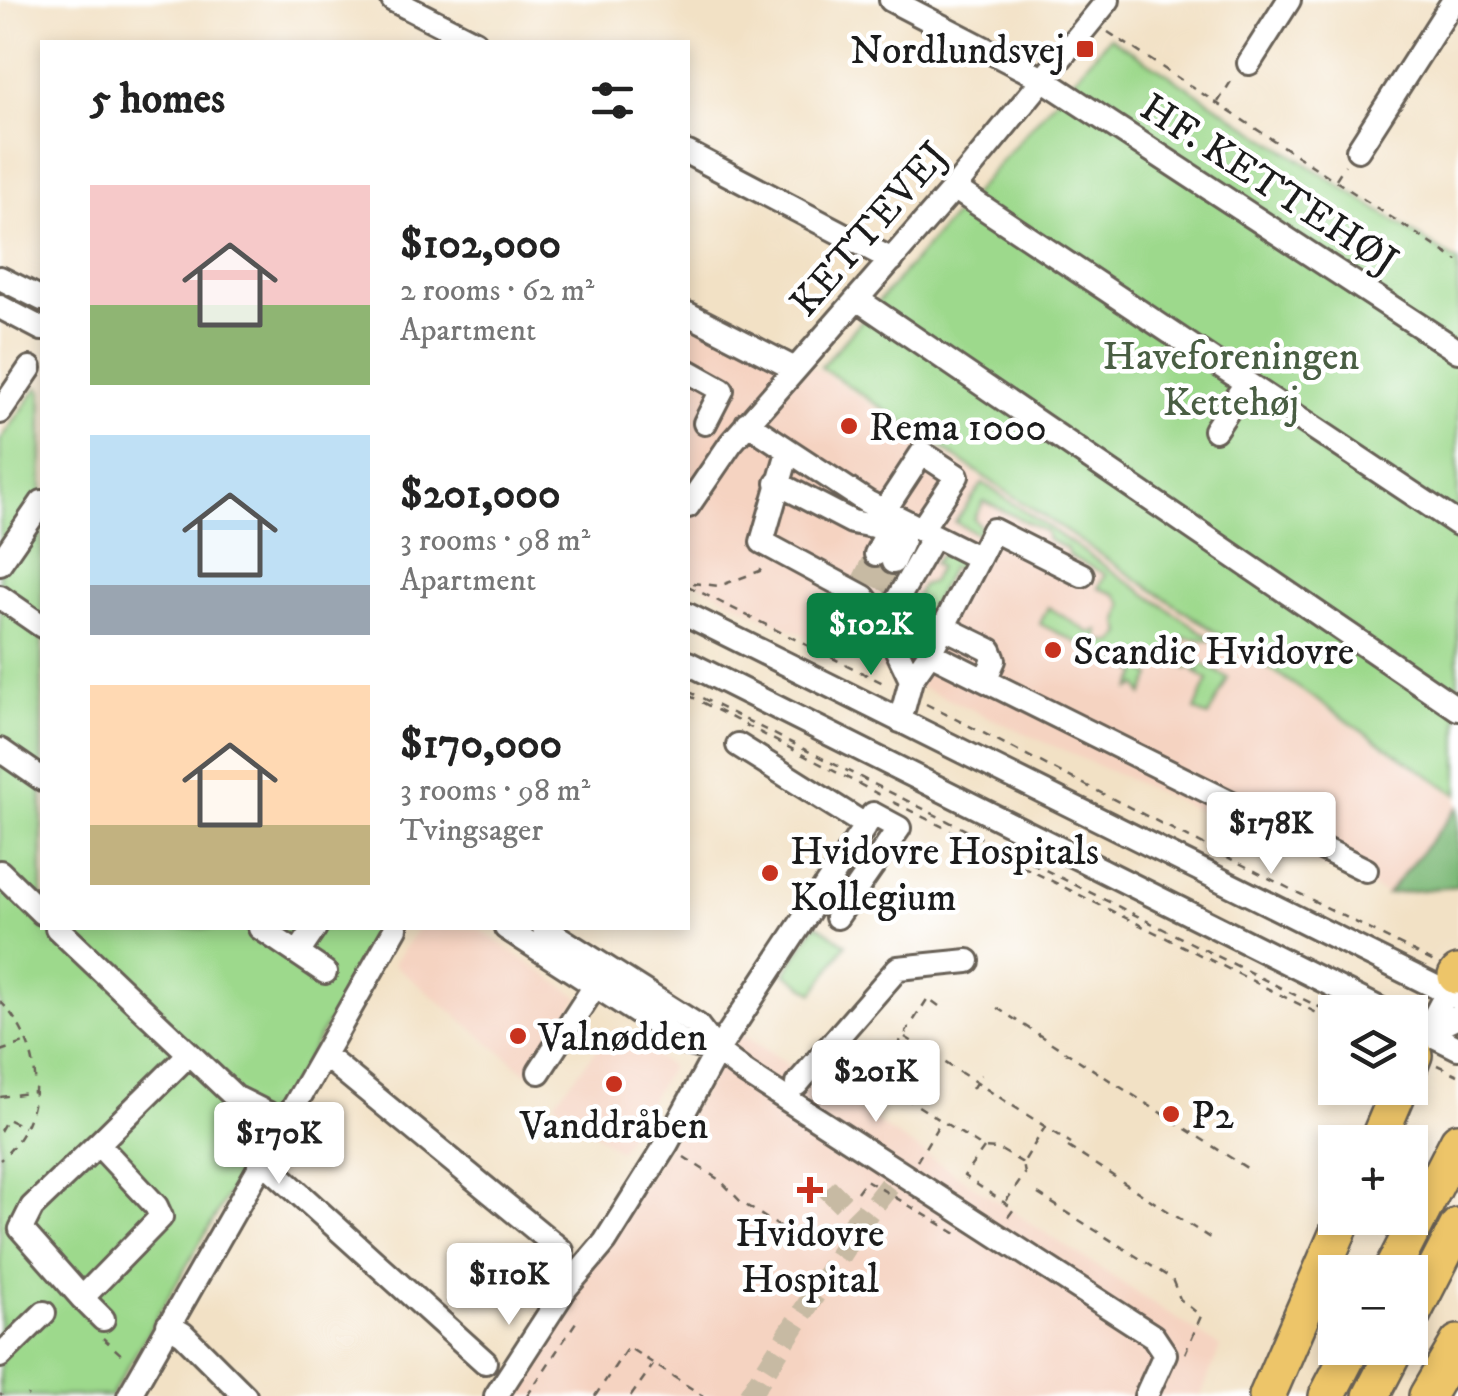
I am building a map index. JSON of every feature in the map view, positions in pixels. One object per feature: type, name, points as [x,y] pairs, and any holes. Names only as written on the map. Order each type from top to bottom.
[{"type":"highway","points":[[1400,1255],[1458,1141]]},
{"type":"highway","points":[[1428,1285],[1458,1226]]},
{"type":"highway","points":[[1267,1396],[1337,1235]]},
{"type":"highway","points":[[1426,1396],[1458,1343]]},
{"type":"highway","points":[[1328,1396],[1344,1365]]},
{"type":"highway","points":[[1371,1396],[1387,1365]]},
{"type":"street","points":[[393,0],[471,40]]},
{"type":"street","points":[[891,0],[1042,78]]},
{"type":"street","name":"KETTEVEJ","points":[[690,503],[730,443],[954,188],[1108,0]]},
{"type":"street","points":[[1250,62],[1289,0]]},
{"type":"street","points":[[1358,150],[1454,0]]},
{"type":"street","name":"HF. KETTEHØJ","points":[[1042,78],[1458,351]]},
{"type":"street","points":[[690,154],[892,260]]},
{"type":"street","points":[[954,188],[1458,524]]},
{"type":"street","points":[[0,278],[40,298]]},
{"type":"street","points":[[857,300],[1458,709]]},
{"type":"street","points":[[0,307],[40,328]]},
{"type":"street","points":[[690,315],[795,369]]},
{"type":"street","points":[[0,412],[30,368]]},
{"type":"street","points":[[690,373],[722,390],[693,420],[730,443]]},
{"type":"street","points":[[1215,430],[1246,383]]},
{"type":"street","points":[[747,423],[903,527],[979,558]]},
{"type":"street","points":[[788,452],[762,542],[871,599],[910,688]]},
{"type":"street","points":[[777,483],[852,522],[903,527]]},
{"type":"street","points":[[0,562],[40,505]]},
{"type":"street","points":[[884,558],[903,527]]},
{"type":"street","points":[[871,599],[903,527]]},
{"type":"street","points":[[900,721],[910,688],[993,530],[1082,575]]},
{"type":"street","points":[[0,597],[40,625]]},
{"type":"street","points":[[690,616],[900,721],[1455,985],[1428,1033]]},
{"type":"street","points":[[943,628],[990,650],[994,660],[985,680]]},
{"type":"street","points":[[930,653],[1366,870]]},
{"type":"street","points":[[690,664],[1352,995]]},
{"type":"street","points":[[738,745],[869,820],[898,828],[836,917]]},
{"type":"street","points":[[0,750],[40,778]]},
{"type":"street","points":[[496,1396],[666,1145],[717,1052],[869,820]]},
{"type":"street","points":[[0,872],[40,911]]},
{"type":"street","points":[[59,930],[235,1097],[268,1113]]},
{"type":"street","points":[[263,930],[325,972]]},
{"type":"street","points":[[298,953],[315,930]]},
{"type":"street","points":[[129,1396],[395,930]]},
{"type":"street","points":[[510,930],[697,1025],[717,1052],[1154,1336],[1165,1354],[1146,1396]]},
{"type":"street","points":[[546,930],[601,976]]},
{"type":"street","points":[[797,1084],[898,968],[968,961]]},
{"type":"street","points":[[539,1072],[601,976]]},
{"type":"street","points":[[1428,1044],[1458,1017]]},
{"type":"street","points":[[1428,1052],[1455,1046]]},
{"type":"street","points":[[103,1319],[22,1229],[32,1206],[189,1054]]},
{"type":"street","points":[[324,1056],[562,1251]]},
{"type":"street","points":[[82,1298],[161,1217],[156,1206],[98,1144]]},
{"type":"street","points":[[263,1161],[485,1362]]},
{"type":"street","points":[[2,1377],[44,1313]]},
{"type":"street","points":[[168,1325],[245,1396]]},
{"type":"path","points":[[1108,32],[1456,259],[1458,251]]},
{"type":"path","points":[[1217,104],[1242,66],[1250,62]]},
{"type":"path","points":[[693,583],[719,586],[760,571],[772,548]]},
{"type":"path","points":[[690,587],[910,688],[1418,952],[1455,985]]},
{"type":"path","points":[[690,694],[1318,1007]]},
{"type":"path","points":[[690,694],[1318,1013]]},
{"type":"path","points":[[939,1006],[928,998],[876,1079],[984,1148],[999,1149],[1023,1163]]},
{"type":"path","points":[[0,1001],[28,1041],[36,1092],[26,1128],[0,1160]]},
{"type":"path","points":[[997,1008],[1253,1172]]},
{"type":"path","points":[[0,1014],[9,1010]]},
{"type":"path","points":[[904,1036],[1210,1238]]},
{"type":"path","points":[[0,1051],[28,1041]]},
{"type":"path","points":[[1428,1061],[1458,1076]]},
{"type":"path","points":[[972,1090],[981,1075]]},
{"type":"path","points":[[998,1097],[1003,1088]]},
{"type":"path","points":[[0,1097],[36,1092]]},
{"type":"path","points":[[1035,1120],[1040,1113]]},
{"type":"path","points":[[0,1131],[7,1118],[26,1128]]},
{"type":"path","points":[[910,1170],[942,1120]]},
{"type":"path","points":[[1005,1202],[1025,1174],[1023,1163],[1045,1127]]},
{"type":"path","points":[[666,1145],[721,1180],[741,1202],[814,1249]]},
{"type":"path","points":[[1038,1194],[1172,1279],[1180,1299],[1199,1312],[1200,1323],[1177,1369]]},
{"type":"path","points":[[528,1396],[580,1316]]},
{"type":"path","points":[[103,1319],[98,1333],[141,1373]]},
{"type":"path","points":[[595,1396],[628,1348],[703,1396]]},
{"type":"path","points":[[630,1396],[654,1364]]},
{"type":"shaded area","points":[[690,308],[819,370],[1458,798],[1458,807],[1387,894],[772,621],[690,579]]},
{"type":"shaded area","name":"Valnødden","points":[[417,930],[480,930],[579,997],[528,1074],[393,964]]},
{"type":"shaded area","name":"Vanddråben","points":[[615,1028],[671,1067],[619,1151],[554,1102]]},
{"type":"shaded area","name":"Hvidovre Hospital","points":[[740,1033],[1220,1347],[1201,1396],[507,1396]]},
{"type":"green space","name":"Haveforeningen Kettehøj","points":[[1110,37],[1458,262],[1458,795],[821,367]]},
{"type":"green space","points":[[38,387],[40,930],[382,930],[111,1396],[0,1396],[0,441]]},
{"type":"green space","points":[[983,483],[1215,641],[1181,637],[1191,657],[1228,678],[1208,717],[1195,710],[1208,680],[1198,674],[1199,670],[1196,673],[1191,666],[1188,669],[1175,663],[1175,658],[1153,658],[1146,672],[1152,676],[1143,695],[1138,685],[1131,689],[1139,673],[1040,624],[1048,607],[1090,633],[1099,630],[1098,641],[1114,643],[1122,633],[1119,622],[1123,604],[1116,594],[1098,588],[1105,574],[1069,556],[1066,548],[1048,540],[1046,532],[984,501],[974,519],[980,526],[979,535],[955,522]]},
{"type":"green space","points":[[944,552],[961,560],[962,571],[951,567],[921,628],[931,634],[915,653],[903,644],[906,616],[922,585],[931,582],[939,567],[933,563]]},
{"type":"green space","points":[[1458,807],[1458,886],[1387,894]]},
{"type":"green space","points":[[816,924],[846,944],[814,993],[785,973]]},
{"type":"tunnel","points":[[863,581],[876,554]]},
{"type":"tunnel","points":[[879,589],[893,562]]},
{"type":"tunnel","points":[[749,1396],[861,1222],[904,1166]]},
{"type":"tunnel","points":[[827,1188],[861,1222]]},
{"type":"place","name":"Nordlundsvej","points":[[1085,49]]},
{"type":"place","name":"Rema 1000","points":[[849,426]]},
{"type":"place","name":"Scandic Hvidovre","points":[[1053,650]]},
{"type":"place","name":"Hvidovre Hospitals Kollegium","points":[[770,873]]},
{"type":"place","name":"Valnødden","points":[[518,1036]]},
{"type":"place","name":"Vanddråben","points":[[614,1084]]},
{"type":"place","name":"P2","points":[[1171,1114]]},
{"type":"place","name":"Hvidovre Hospital","points":[[810,1190]]}]
